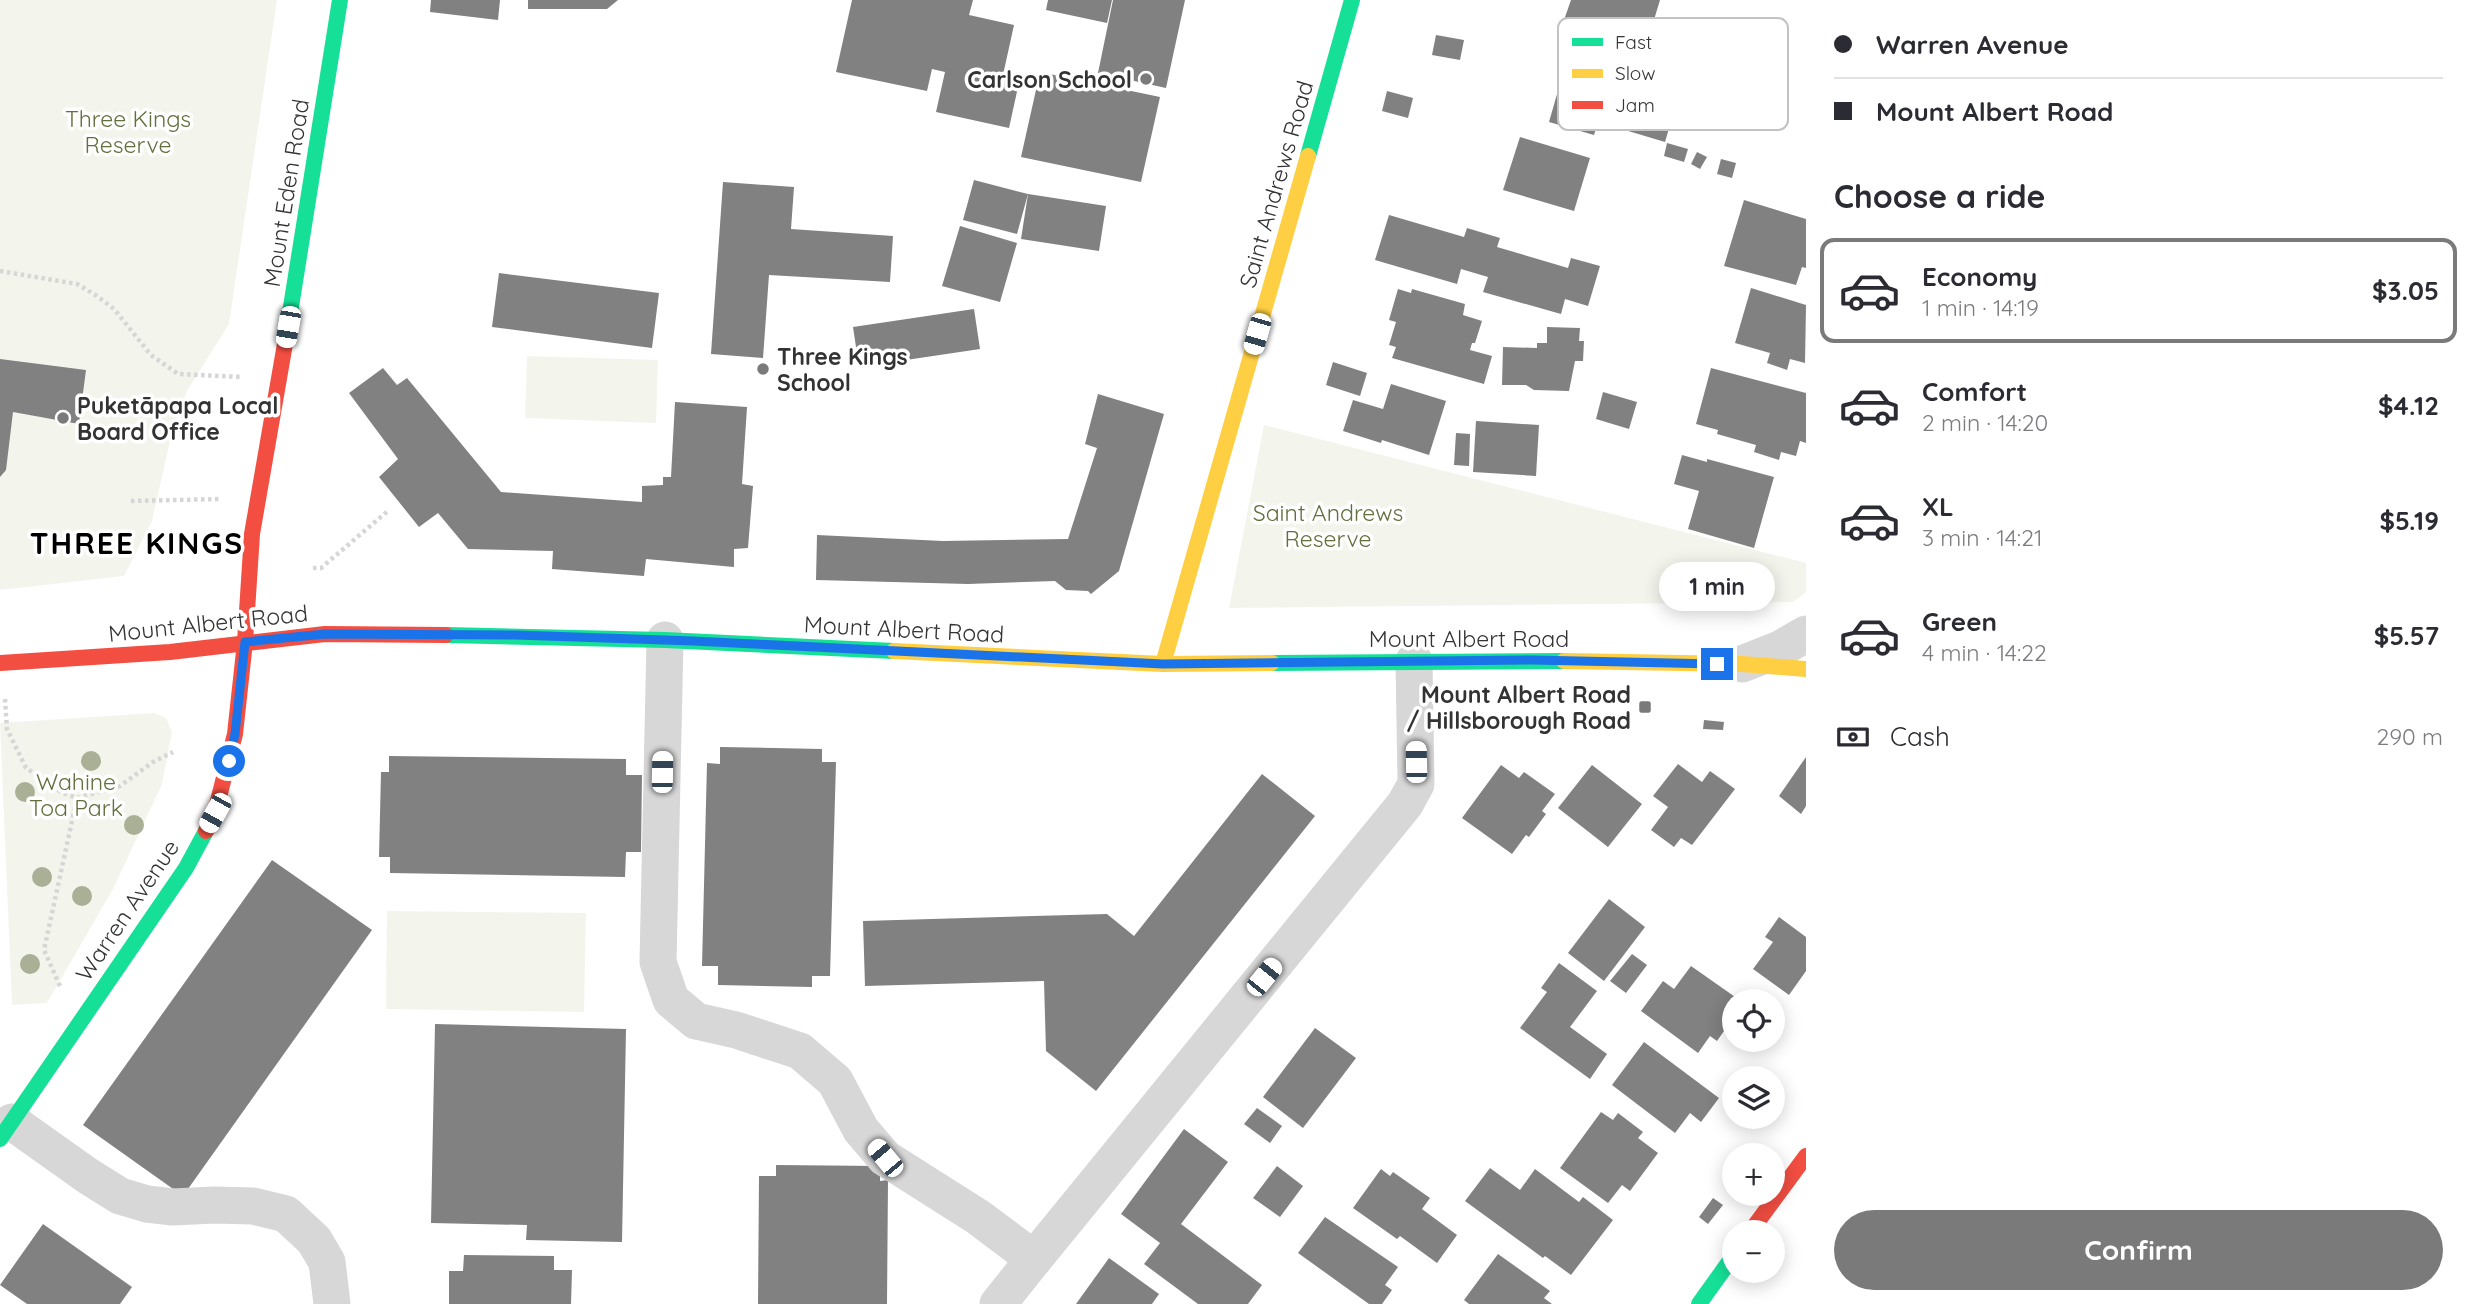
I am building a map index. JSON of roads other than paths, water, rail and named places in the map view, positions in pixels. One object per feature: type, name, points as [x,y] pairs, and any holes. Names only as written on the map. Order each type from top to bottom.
[{"type":"main road","name":"Mount Eden Road","points":[[245,642],[252,534],[306,221],[340,0]]},
{"type":"main road","name":"Saint Andrews Road","points":[[1163,664],[1352,0]]},
{"type":"main road","name":"Mount Albert Road","points":[[1,663],[170,652],[325,634],[516,635],[665,640],[1163,664],[1532,660],[1742,664],[1806,669]]},
{"type":"main road","name":"Warren Avenue","points":[[6,1131],[186,867],[215,813],[235,734],[245,642]]},
{"type":"main road","points":[[1759,1220],[1806,1156]]},
{"type":"main road","points":[[1699,1304],[1722,1272]]},
{"type":"street","points":[[1742,664],[1780,649],[1806,634]]},
{"type":"street","points":[[665,640],[658,962],[671,1000],[696,1021],[736,1030],[800,1051],[835,1081],[861,1130],[885,1158],[978,1217],[1034,1259]]},
{"type":"street","points":[[998,1304],[1405,804],[1416,784],[1414,661]]},
{"type":"street","points":[[6,1131],[120,1196],[147,1204],[173,1207],[253,1206],[286,1214],[314,1240],[327,1262],[332,1304]]},
{"type":"place","name":"Carlson School","points":[[1146,79]]},
{"type":"place","name":"Three Kings School","points":[[763,369]]},
{"type":"place","name":"Puketāpapa Local Board Office","points":[[63,418]]},
{"type":"place","name":"Mount Albert Road / Hillsborough Road","points":[[1645,707]]},
{"type":"district","name":"THREE KINGS","points":[[137,543]]},
{"type":"park label","name":"Three Kings Reserve","points":[[128,131]]},
{"type":"park label","name":"Saint Andrews Reserve","points":[[1328,525]]},
{"type":"park label","name":"Wahine Toa Park","points":[[76,794]]}]
